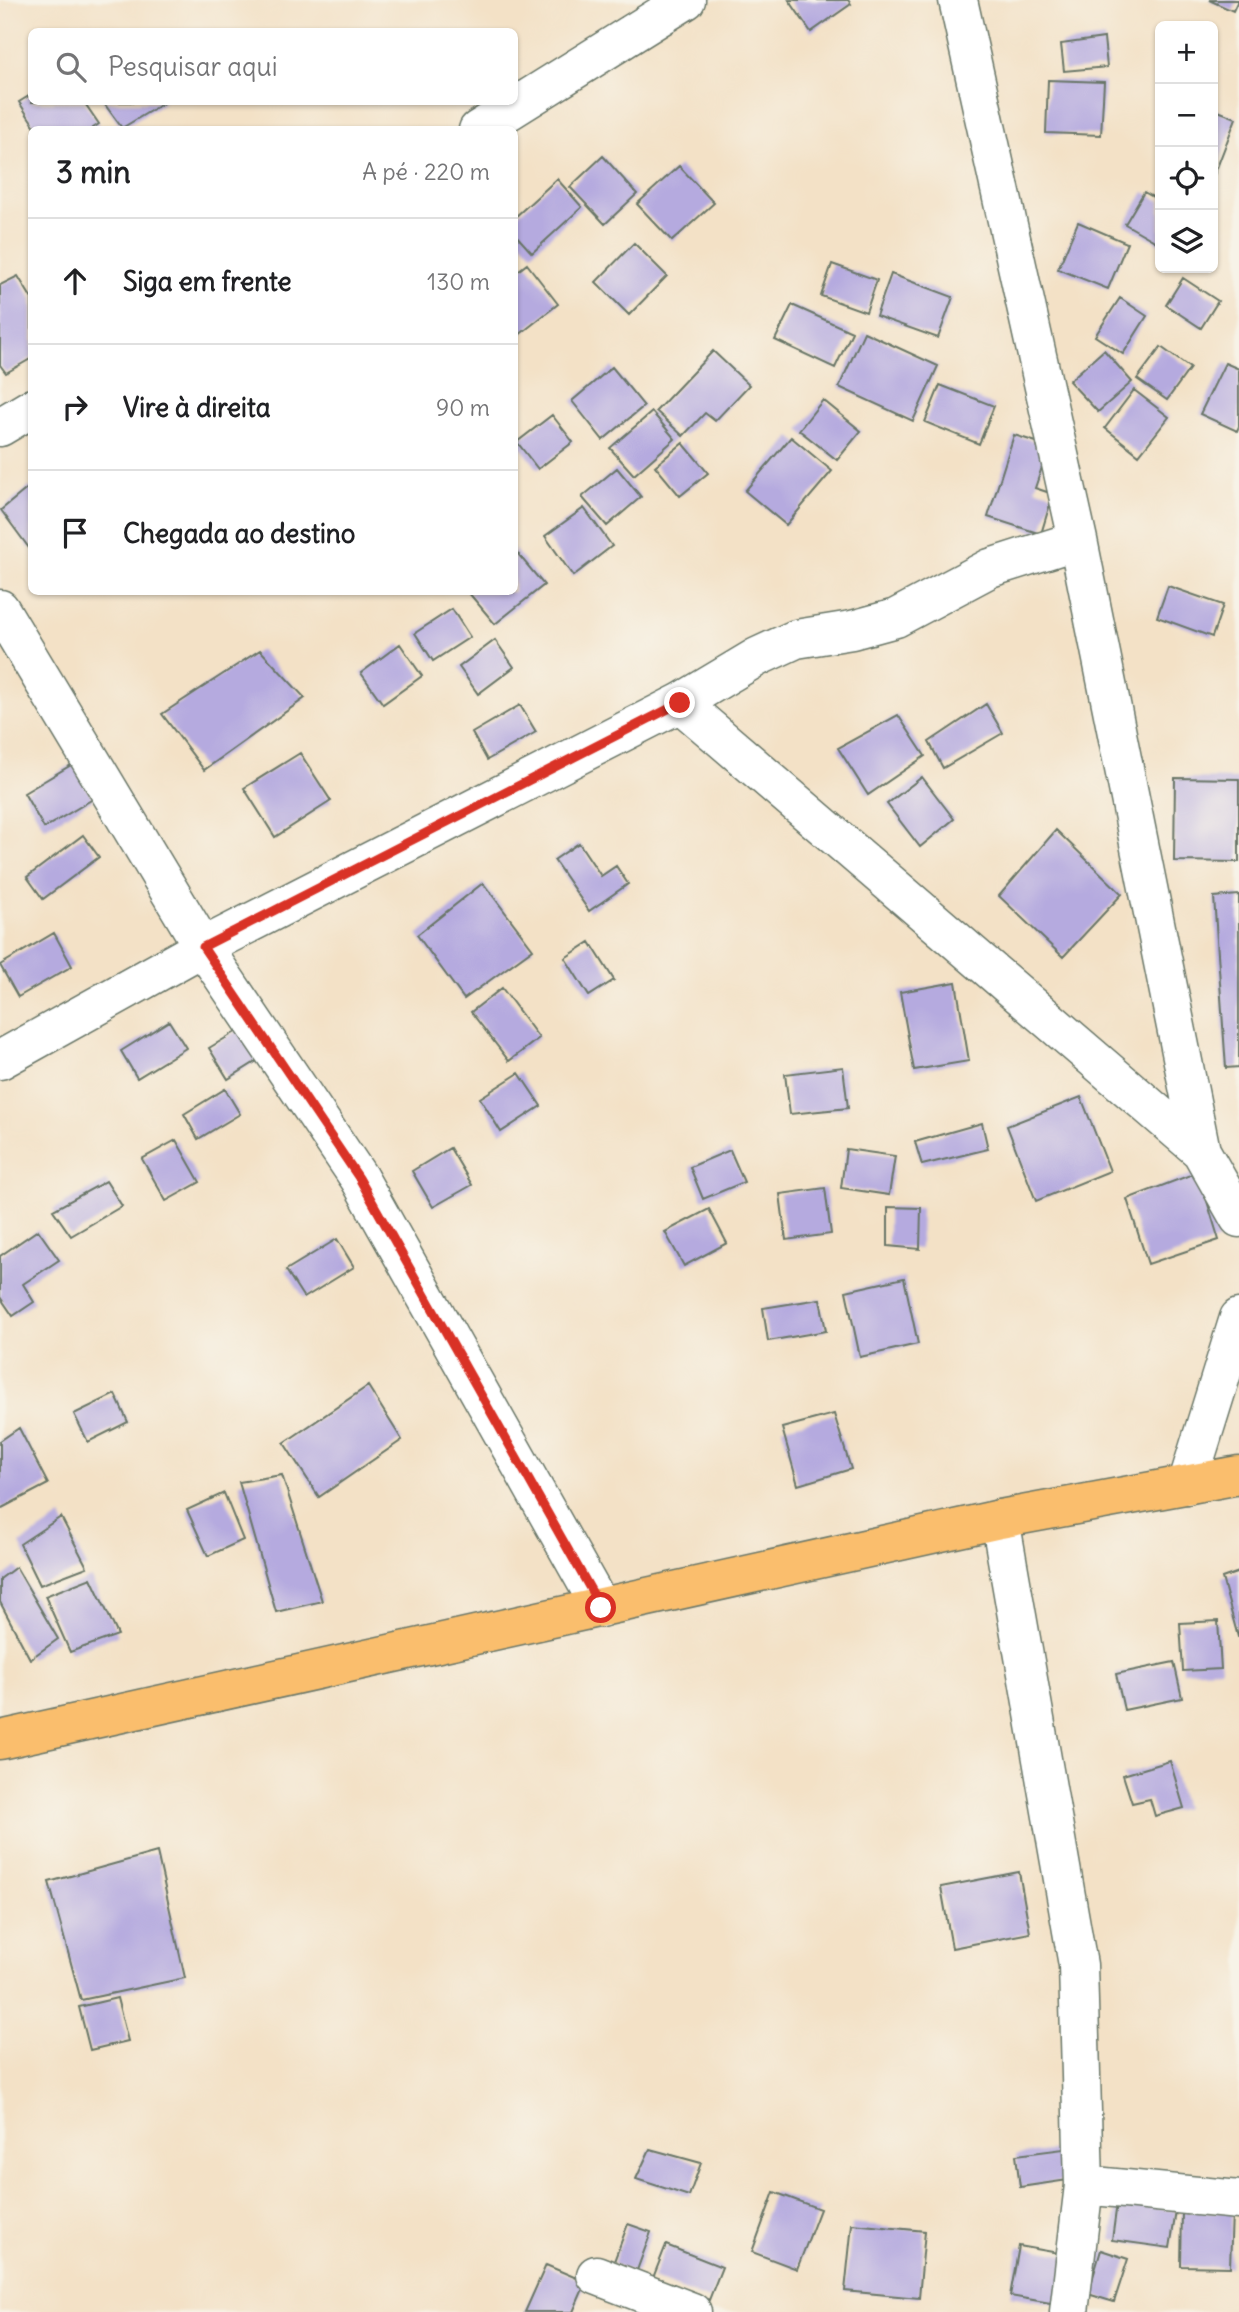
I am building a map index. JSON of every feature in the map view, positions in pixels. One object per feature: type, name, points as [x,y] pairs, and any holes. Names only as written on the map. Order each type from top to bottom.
[{"type":"main road","points":[[0,1740],[1000,1519],[1239,1475]]},
{"type":"street","points":[[484,126],[686,0]]},
{"type":"street","points":[[958,0],[1078,540],[1201,1151],[1239,1218]]},
{"type":"street","points":[[0,428],[28,410]]},
{"type":"street","points":[[0,1060],[203,947],[680,703],[757,657],[796,639],[852,630],[896,618],[990,568],[1078,540]]},
{"type":"street","points":[[0,609],[203,947],[359,1178],[601,1608]]},
{"type":"street","points":[[680,703],[1201,1151]]},
{"type":"street","points":[[1187,1485],[1239,1318]]},
{"type":"street","points":[[1000,1519],[1078,1965],[1084,2185],[1069,2312]]},
{"type":"street","points":[[1084,2185],[1239,2200]]},
{"type":"street","points":[[596,2275],[692,2312]]},
{"type":"building","points":[[789,0],[848,0],[851,4],[811,32]]},
{"type":"building","points":[[1209,0],[1238,0],[1233,11]]},
{"type":"building","points":[[1104,38],[1107,67],[1064,71],[1061,44]]},
{"type":"building","points":[[1048,80],[1104,82],[1101,135],[1046,133]]},
{"type":"building","points":[[28,96],[28,105],[86,105],[99,124],[34,126],[19,102]]},
{"type":"building","points":[[105,105],[160,105],[125,126],[121,126]]},
{"type":"building","points":[[1218,111],[1236,118],[1218,165]]},
{"type":"building","points":[[603,156],[637,194],[605,224],[570,187]]},
{"type":"building","points":[[679,166],[714,203],[672,241],[637,204]]},
{"type":"building","points":[[557,179],[582,207],[532,253],[518,237],[518,214]]},
{"type":"building","points":[[1144,192],[1155,198],[1155,241],[1125,224]]},
{"type":"building","points":[[1078,222],[1127,243],[1108,289],[1058,269]]},
{"type":"building","points":[[634,243],[667,276],[629,315],[596,282]]},
{"type":"building","points":[[527,264],[558,304],[518,336],[518,271]]},
{"type":"building","points":[[832,264],[877,280],[866,312],[821,296]]},
{"type":"building","points":[[891,274],[953,297],[938,338],[876,316]]},
{"type":"building","points":[[18,276],[28,292],[28,360],[6,373],[0,365],[0,285]]},
{"type":"building","points":[[1183,278],[1218,301],[1201,328],[1166,305]]},
{"type":"building","points":[[1120,298],[1147,316],[1123,354],[1095,336]]},
{"type":"building","points":[[792,305],[852,332],[835,368],[775,340]]},
{"type":"building","points":[[864,332],[938,366],[913,421],[839,387]]},
{"type":"building","points":[[1161,347],[1190,368],[1167,400],[1137,379]]},
{"type":"building","points":[[1104,350],[1132,382],[1098,412],[1069,381]]},
{"type":"building","points":[[713,351],[749,385],[715,421],[705,413],[683,436],[656,411]]},
{"type":"building","points":[[1225,363],[1239,369],[1237,431],[1200,414]]},
{"type":"building","points":[[612,367],[644,406],[603,440],[572,401]]},
{"type":"building","points":[[940,385],[994,406],[979,444],[925,422]]},
{"type":"building","points":[[1134,390],[1169,417],[1139,455],[1105,428]]},
{"type":"building","points":[[823,400],[861,431],[837,460],[799,430]]},
{"type":"building","points":[[652,412],[675,439],[634,475],[610,448]]},
{"type":"building","points":[[552,415],[573,442],[538,469],[518,441]]},
{"type":"building","points":[[1014,435],[1049,446],[1035,488],[1053,494],[1041,534],[988,517]]},
{"type":"building","points":[[791,437],[832,471],[786,525],[745,491]]},
{"type":"building","points":[[683,443],[708,473],[680,496],[655,466]]},
{"type":"building","points":[[617,468],[641,497],[607,526],[582,497]]},
{"type":"building","points":[[28,488],[28,547],[1,510]]},
{"type":"building","points":[[584,508],[612,546],[573,576],[545,536]]},
{"type":"building","points":[[518,554],[544,585],[495,624],[471,595],[518,595]]},
{"type":"building","points":[[1168,586],[1223,605],[1212,637],[1157,617]]},
{"type":"building","points":[[452,609],[470,637],[433,661],[415,633]]},
{"type":"building","points":[[495,640],[514,667],[478,694],[459,667]]},
{"type":"building","points":[[400,644],[422,676],[383,704],[361,673]]},
{"type":"building","points":[[260,650],[305,698],[204,770],[162,714]]},
{"type":"building","points":[[986,704],[1003,733],[943,768],[929,742]]},
{"type":"building","points":[[520,705],[536,732],[487,760],[472,733]]},
{"type":"building","points":[[898,715],[925,756],[868,795],[838,748]]},
{"type":"building","points":[[300,753],[331,801],[275,837],[244,788]]},
{"type":"building","points":[[73,764],[93,799],[44,828],[24,793]]},
{"type":"building","points":[[922,777],[954,819],[920,847],[887,804]]},
{"type":"building","points":[[1175,778],[1239,779],[1239,862],[1174,861]]},
{"type":"building","points":[[1056,830],[1122,894],[1063,957],[999,896]]},
{"type":"building","points":[[83,835],[99,857],[43,899],[27,877]]},
{"type":"building","points":[[579,843],[601,876],[616,866],[628,884],[589,911],[554,860]]},
{"type":"building","points":[[483,883],[533,949],[464,999],[417,935]]},
{"type":"building","points":[[1239,895],[1239,1067],[1226,1068],[1214,897]]},
{"type":"building","points":[[54,933],[72,966],[18,997],[0,965]]},
{"type":"building","points":[[590,942],[614,980],[589,996],[565,958]]},
{"type":"building","points":[[956,982],[969,1061],[914,1070],[900,992]]},
{"type":"building","points":[[502,988],[539,1038],[509,1061],[471,1012]]},
{"type":"building","points":[[169,1021],[186,1048],[137,1078],[121,1051]]},
{"type":"building","points":[[254,1021],[273,1051],[228,1079],[209,1048]]},
{"type":"building","points":[[843,1067],[848,1108],[790,1114],[785,1074]]},
{"type":"building","points":[[519,1073],[541,1106],[501,1132],[480,1098]]},
{"type":"building","points":[[225,1089],[240,1114],[198,1139],[184,1114]]},
{"type":"building","points":[[1081,1097],[1110,1171],[1036,1201],[1007,1126]]},
{"type":"building","points":[[982,1123],[988,1149],[922,1165],[915,1142]]},
{"type":"building","points":[[176,1140],[200,1182],[166,1201],[142,1159]]},
{"type":"building","points":[[450,1148],[472,1185],[433,1207],[412,1171]]},
{"type":"building","points":[[846,1149],[895,1156],[889,1195],[841,1188]]},
{"type":"building","points":[[730,1150],[744,1182],[703,1199],[690,1167]]},
{"type":"building","points":[[1198,1172],[1219,1240],[1148,1264],[1127,1199]]},
{"type":"building","points":[[106,1181],[122,1206],[71,1236],[53,1210]]},
{"type":"building","points":[[825,1188],[831,1234],[786,1240],[780,1194]]},
{"type":"building","points":[[888,1207],[921,1208],[920,1249],[888,1246]]},
{"type":"building","points":[[709,1209],[727,1243],[684,1266],[665,1232]]},
{"type":"building","points":[[38,1230],[59,1260],[23,1284],[34,1302],[13,1316],[0,1297],[0,1256]]},
{"type":"building","points":[[337,1239],[354,1267],[304,1298],[286,1270]]},
{"type":"building","points":[[904,1278],[918,1344],[860,1357],[846,1291]]},
{"type":"building","points":[[820,1299],[826,1331],[768,1341],[763,1308]]},
{"type":"building","points":[[368,1386],[402,1440],[319,1497],[284,1443]]},
{"type":"building","points":[[115,1394],[128,1422],[88,1442],[74,1414]]},
{"type":"building","points":[[834,1414],[851,1469],[798,1485],[782,1428]]},
{"type":"building","points":[[19,1428],[48,1484],[0,1509],[0,1441]]},
{"type":"building","points":[[282,1475],[322,1601],[276,1612],[239,1482]]},
{"type":"building","points":[[224,1493],[243,1540],[208,1556],[187,1510]]},
{"type":"building","points":[[61,1517],[87,1567],[40,1585],[20,1544]]},
{"type":"building","points":[[16,1567],[58,1639],[30,1659],[0,1602],[0,1579]]},
{"type":"building","points":[[1239,1572],[1239,1637],[1238,1637],[1222,1578]]},
{"type":"building","points":[[91,1578],[118,1635],[70,1652],[45,1596]]},
{"type":"building","points":[[1218,1621],[1221,1669],[1183,1671],[1180,1623]]},
{"type":"building","points":[[1174,1662],[1182,1698],[1124,1710],[1116,1674]]},
{"type":"building","points":[[1170,1761],[1184,1808],[1155,1816],[1150,1799],[1132,1803],[1123,1775]]},
{"type":"building","points":[[157,1852],[185,1978],[81,2000],[49,1882]]},
{"type":"building","points":[[1019,1872],[1030,1933],[952,1948],[941,1887]]},
{"type":"building","points":[[117,1998],[128,2041],[90,2050],[79,2007]]},
{"type":"building","points":[[1071,2148],[1075,2179],[1020,2187],[1016,2155]]},
{"type":"building","points":[[650,2149],[701,2163],[689,2196],[636,2179]]},
{"type":"building","points":[[774,2192],[820,2209],[797,2269],[752,2252]]},
{"type":"building","points":[[1117,2203],[1176,2211],[1170,2248],[1112,2240]]},
{"type":"building","points":[[1182,2211],[1232,2212],[1230,2267],[1181,2266]]},
{"type":"building","points":[[628,2224],[651,2232],[636,2273],[613,2264]]},
{"type":"building","points":[[852,2224],[925,2231],[919,2298],[845,2291]]},
{"type":"building","points":[[666,2245],[722,2267],[709,2300],[653,2278]]},
{"type":"building","points":[[1019,2246],[1070,2255],[1062,2305],[1010,2296]]},
{"type":"building","points":[[1101,2250],[1128,2259],[1114,2302],[1088,2294]]},
{"type":"building","points":[[546,2265],[586,2282],[573,2312],[525,2312]]},
{"type":"route","points":[[601,1608],[359,1178],[203,947],[680,703]]}]
